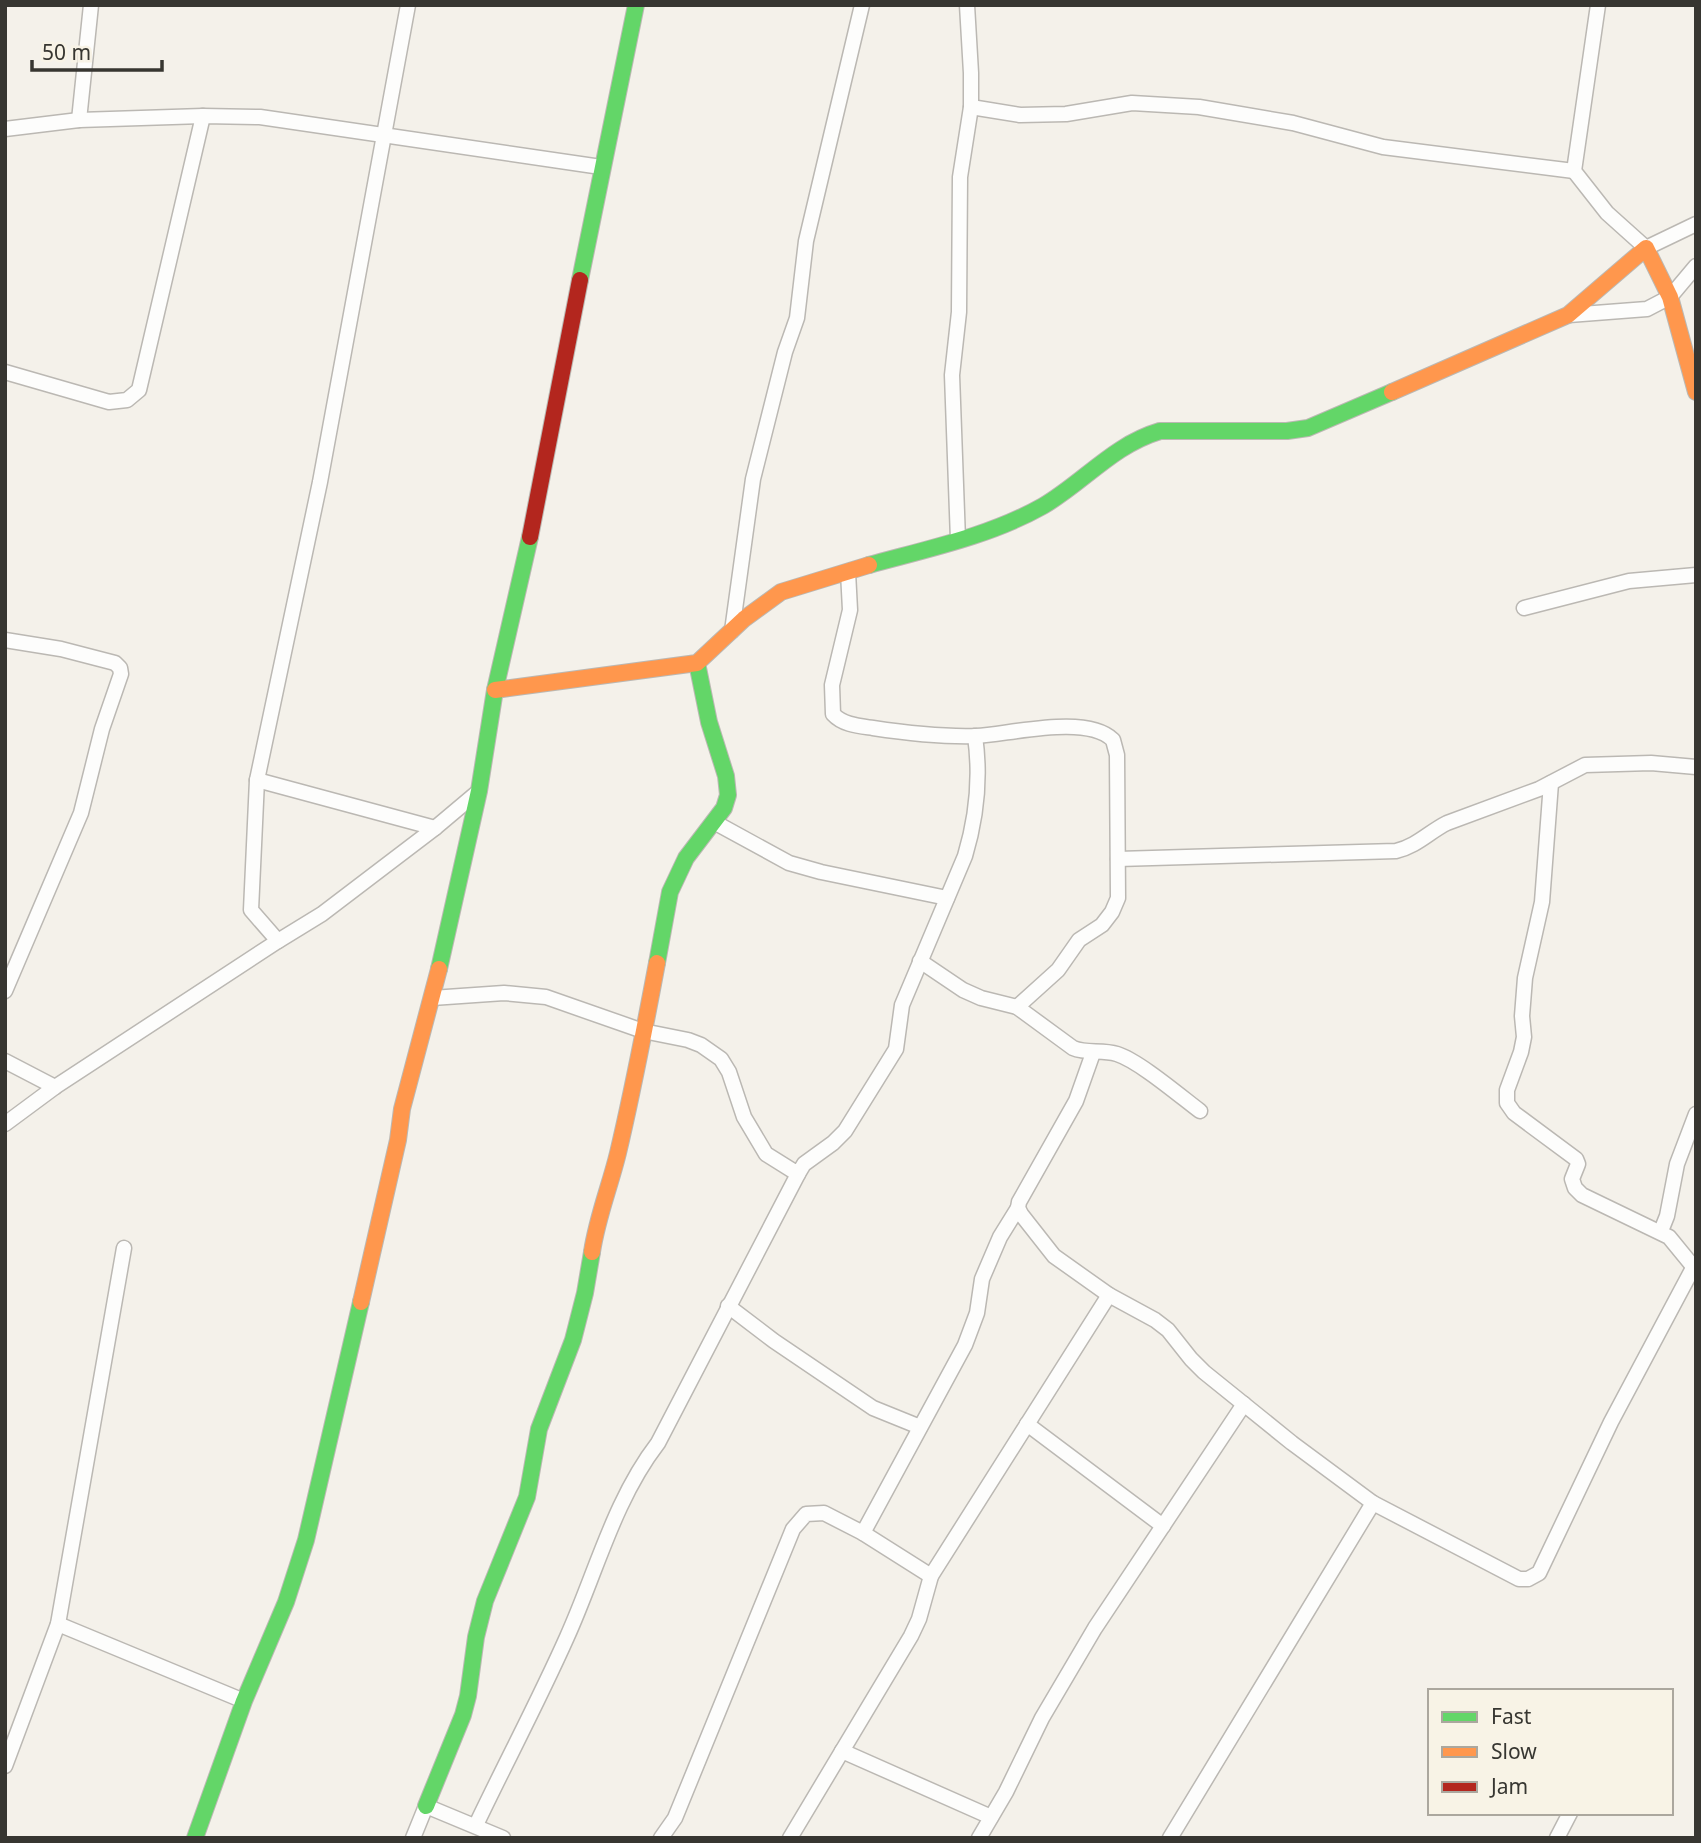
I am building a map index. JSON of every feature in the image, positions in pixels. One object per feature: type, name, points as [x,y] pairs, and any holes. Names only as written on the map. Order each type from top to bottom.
[{"type":"street","points":[[79,120],[91,5]]},
{"type":"street","points":[[278,941],[251,910],[257,780],[320,482],[408,5]]},
{"type":"street","points":[[195,1838],[244,1701],[286,1602],[306,1540],[398,1140],[402,1109],[432,998],[479,791],[495,690],[534,520],[601,167],[636,5]]},
{"type":"street","points":[[732,631],[752,479],[785,352],[797,317],[806,241],[862,5]]},
{"type":"street","points":[[958,540],[952,375],[959,312],[960,177],[971,107],[967,5]]},
{"type":"street","points":[[1574,172],[1598,5]]},
{"type":"street","points":[[971,107],[1020,115],[1066,114],[1132,103],[1199,107],[1293,123],[1383,147],[1574,172],[1607,213],[1646,248],[1670,297],[1696,392]]},
{"type":"street","points":[[5,372],[109,402],[127,400],[139,390],[203,116]]},
{"type":"street","points":[[5,129],[79,120],[260,117],[601,167]]},
{"type":"street","points":[[495,690],[697,663],[709,656],[765,602],[782,592],[1000,526],[1045,505],[1130,441],[1145,433],[1287,431],[1308,428],[1568,315],[1646,248],[1696,224]]},
{"type":"street","points":[[1568,315],[1647,309],[1670,297],[1696,266]]},
{"type":"street","points":[[848,572],[850,610],[832,685],[833,714],[838,720],[884,730],[975,736],[1065,728],[1097,730],[1113,740],[1117,755],[1118,898],[1102,925],[1079,940],[1058,970],[1017,1007]]},
{"type":"street","points":[[1524,608],[1629,581],[1696,575]]},
{"type":"street","points":[[5,640],[61,649],[115,663],[121,674],[102,730],[81,813],[5,991]]},
{"type":"street","points":[[413,1838],[463,1715],[485,1601],[527,1497],[539,1429],[573,1340],[585,1293],[595,1232],[613,1175],[633,1093],[670,892],[687,858],[724,808],[727,794],[726,776],[709,722],[697,663]]},
{"type":"street","points":[[476,1825],[568,1636],[601,1551],[642,1464],[657,1443],[798,1174],[804,1164],[845,1131],[896,1049],[902,1005],[965,856],[977,811],[979,777],[975,736]]},
{"type":"street","points":[[1118,859],[1396,851],[1420,842],[1436,828],[1552,783],[1575,768],[1597,764],[1651,763],[1696,767]]},
{"type":"street","points":[[257,780],[435,828]]},
{"type":"street","points":[[1018,1209],[1054,1256],[1109,1295],[1168,1330],[1191,1359],[1244,1404],[1373,1503],[1519,1579],[1528,1579],[1539,1573],[1611,1422],[1695,1269],[1675,1243],[1661,1231],[1582,1195],[1575,1188],[1572,1179],[1578,1164],[1576,1159],[1514,1113],[1507,1103],[1507,1090],[1524,1037],[1522,1016],[1525,978],[1542,902],[1552,783]]},
{"type":"street","points":[[5,1124],[55,1087],[332,907],[479,791]]},
{"type":"street","points":[[714,822],[789,863],[947,898]]},
{"type":"street","points":[[920,961],[963,990],[981,998],[1017,1007],[1073,1048],[1093,1053],[1116,1054],[1130,1060],[1200,1111]]},
{"type":"street","points":[[432,998],[504,993],[546,997],[643,1031],[688,1040],[711,1050],[729,1072],[744,1116],[766,1154],[798,1174]]},
{"type":"street","points":[[863,1533],[965,1345],[977,1313],[982,1279],[1000,1237],[1076,1101],[1093,1053]]},
{"type":"street","points":[[5,1061],[55,1087]]},
{"type":"street","points":[[1661,1231],[1667,1216],[1678,1164],[1696,1114]]},
{"type":"street","points":[[5,1766],[58,1624],[124,1248]]},
{"type":"street","points":[[790,1838],[911,1636],[919,1619],[931,1576],[1109,1295]]},
{"type":"street","points":[[728,1307],[873,1408],[920,1426]]},
{"type":"street","points":[[979,1838],[1006,1792],[1042,1718],[1082,1651],[1244,1404]]},
{"type":"street","points":[[1027,1424],[1163,1527]]},
{"type":"street","points":[[1170,1838],[1373,1503]]},
{"type":"street","points":[[661,1838],[675,1818],[793,1529],[806,1514],[824,1513],[863,1533],[931,1576]]},
{"type":"street","points":[[58,1624],[244,1701]]},
{"type":"street","points":[[842,1751],[991,1817]]},
{"type":"street","points":[[426,1806],[503,1838]]},
{"type":"street","points":[[1557,1838],[1569,1815]]},
{"type":"traffic: fast","points":[[580,280],[636,5]]},
{"type":"traffic: fast","points":[[869,565],[1002,526],[1043,506],[1128,445],[1160,431],[1287,431],[1308,428],[1392,392]]},
{"type":"traffic: fast","points":[[439,969],[479,791],[495,690],[530,537]]},
{"type":"traffic: fast","points":[[657,963],[670,892],[686,858],[724,808],[728,795],[726,776],[709,722],[697,663]]},
{"type":"traffic: fast","points":[[426,1806],[463,1715],[485,1601],[527,1497],[539,1429],[573,1340],[592,1252]]},
{"type":"traffic: fast","points":[[195,1838],[244,1701],[286,1602],[306,1540],[361,1302]]},
{"type":"traffic: slow","points":[[1392,392],[1568,315],[1646,248],[1670,297],[1696,392]]},
{"type":"traffic: slow","points":[[495,690],[697,663],[744,619],[781,592],[869,565]]},
{"type":"traffic: slow","points":[[592,1252],[615,1165],[657,963]]},
{"type":"traffic: slow","points":[[361,1302],[398,1140],[402,1109],[439,969]]},
{"type":"traffic: jam","points":[[530,537],[580,280]]}]
